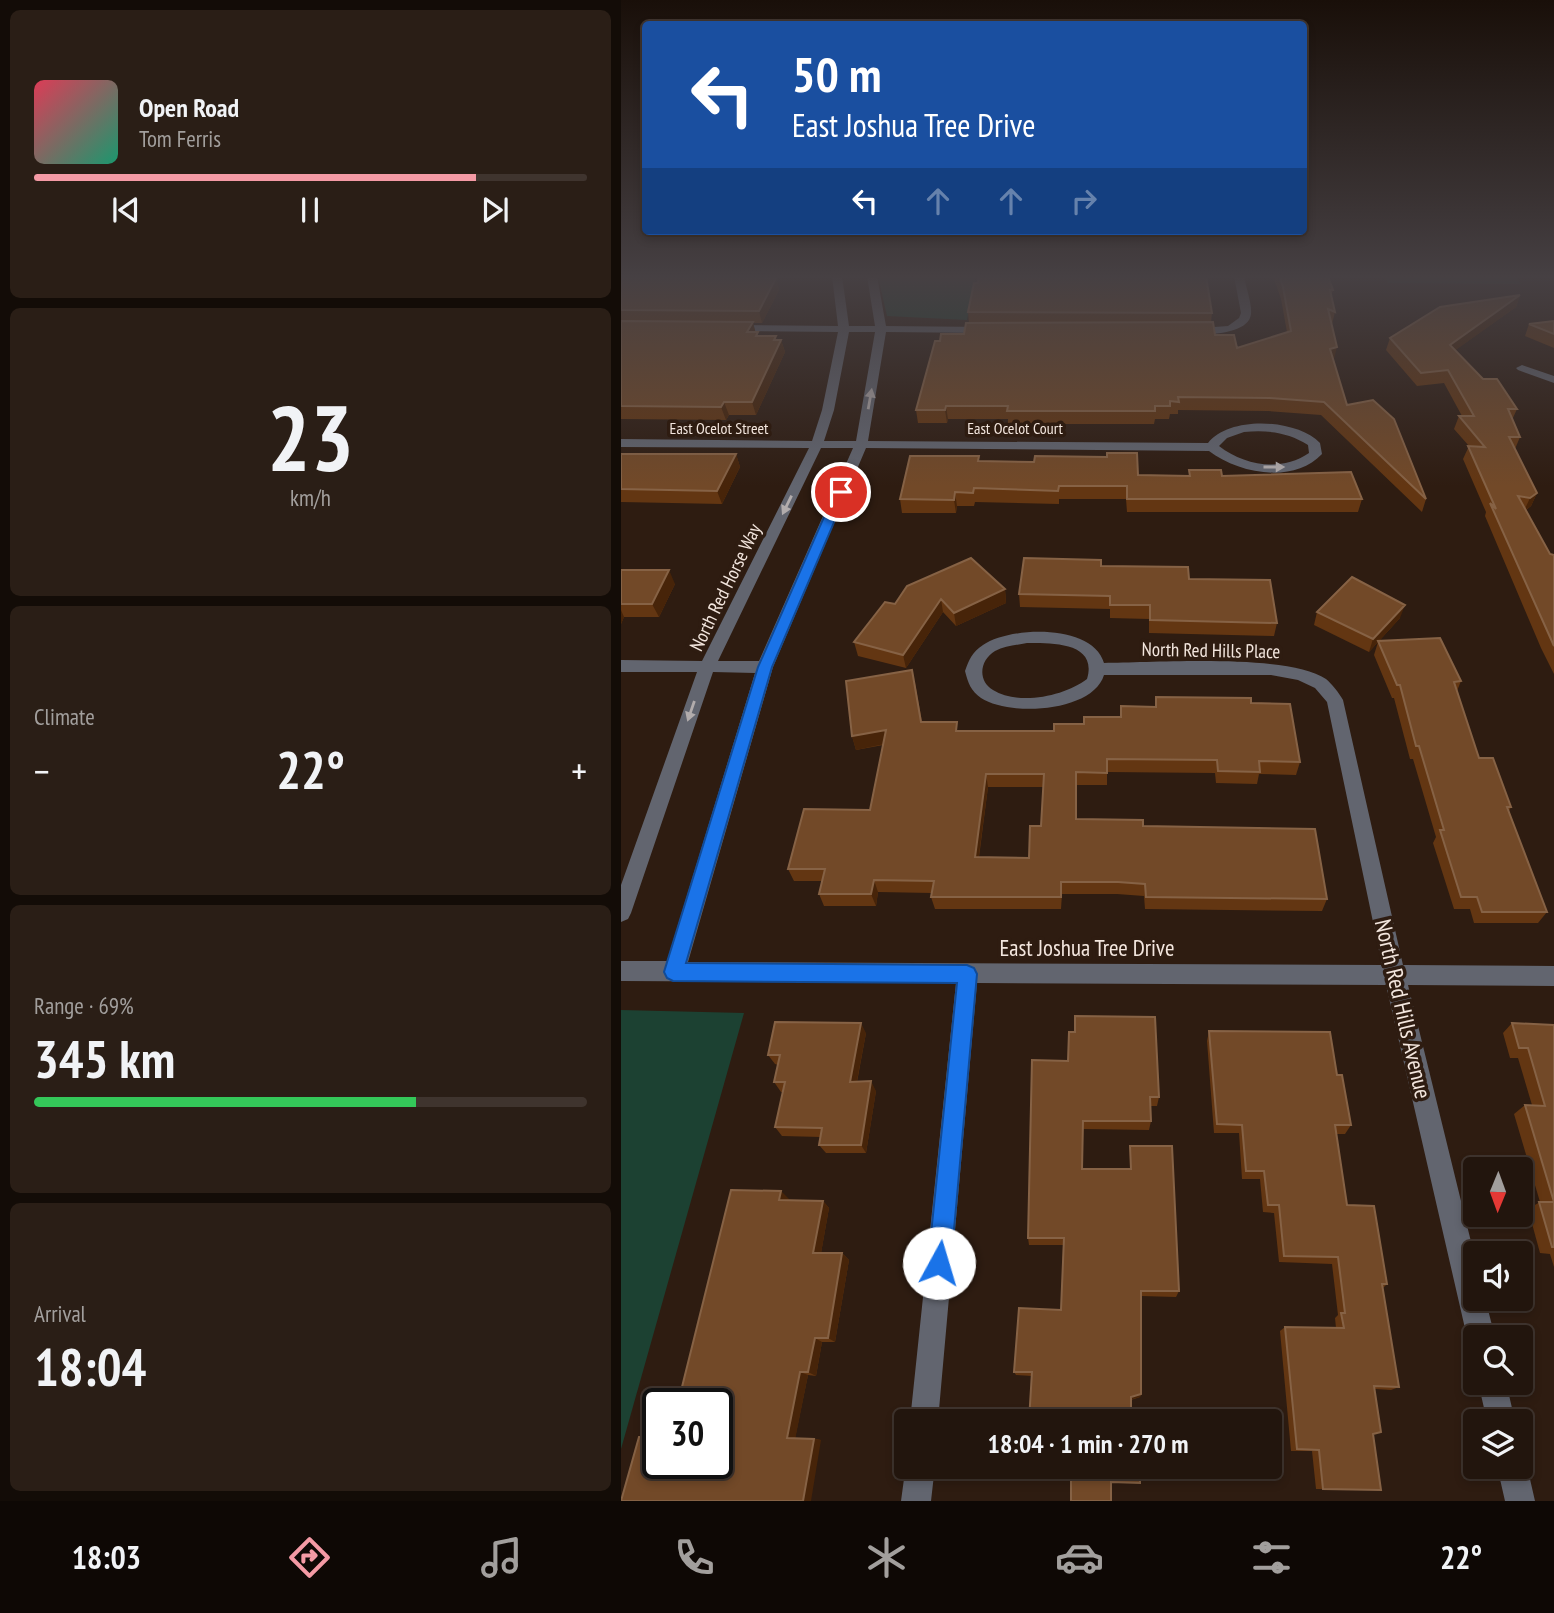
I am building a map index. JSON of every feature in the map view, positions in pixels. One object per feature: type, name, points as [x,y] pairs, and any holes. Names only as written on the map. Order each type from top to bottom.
[{"type":"street","name":"North Red Horse Way","points":[[621,913],[707,667],[817,444],[828,410],[841,346]]},
{"type":"street","points":[[673,972],[765,667],[861,445],[879,346]]},
{"type":"street","points":[[1522,368],[1554,380]]},
{"type":"street","points":[[1283,429],[1303,435],[1314,443],[1316,454],[1307,463],[1289,467],[1255,467],[1223,458],[1212,447],[1221,435],[1238,430],[1283,429]]},
{"type":"street","name":"East Ocelot Street","points":[[621,443],[817,444]]},
{"type":"street","name":"East Ocelot Court","points":[[817,444],[1212,447]]},
{"type":"street","points":[[1018,638],[1063,639],[1080,644],[1093,654],[1098,669],[1094,682],[1077,695],[1052,702],[1007,702],[984,694],[975,682],[973,670],[977,659],[986,649],[1002,640],[1018,638]]},
{"type":"street","points":[[621,666],[765,667]]},
{"type":"street","name":"North Red Hills Place","points":[[1098,669],[1271,669],[1302,675],[1321,684]]},
{"type":"street","name":"North Red Hills Avenue","points":[[1321,684],[1335,700],[1394,973],[1478,1325]]},
{"type":"street","name":"East Joshua Tree Drive","points":[[621,971],[1554,975]]},
{"type":"street","points":[[925,1409],[967,974]]},
{"type":"street","points":[[916,1501],[919,1479]]},
{"type":"street","points":[[1515,1479],[1520,1501]]},
{"type":"green space","points":[[621,1010],[744,1013],[621,1449]]},
{"type":"building","points":[[621,346],[778,346],[752,402],[724,402],[721,407],[621,406]]},
{"type":"building","points":[[934,346],[1337,346],[1330,349],[1347,405],[1373,400],[1394,419],[1426,499],[1324,402],[1270,398],[1178,397],[1179,402],[1170,401],[1170,406],[1155,406],[1155,411],[1007,411],[1008,406],[946,406],[945,410],[916,410]]},
{"type":"building","points":[[1397,346],[1451,346],[1483,379],[1497,379],[1517,409],[1508,409],[1520,437],[1509,437],[1537,493],[1530,498],[1518,496],[1550,554],[1554,555],[1554,646],[1490,503],[1496,509],[1468,446],[1485,447],[1459,416],[1474,416],[1448,370],[1421,373]]},
{"type":"building","points":[[1107,453],[1137,453],[1138,475],[1190,476],[1189,470],[1221,470],[1222,476],[1351,472],[1362,499],[1127,499],[1127,486],[1059,486],[1058,491],[974,488],[973,493],[955,492],[954,500],[900,499],[910,456],[979,456],[978,461],[1034,462],[1035,456],[1107,457]]},
{"type":"building","points":[[621,454],[736,454],[717,491],[621,489]]},
{"type":"building","points":[[971,558],[1005,589],[954,613],[941,599],[903,655],[854,642],[885,602],[895,604],[907,586]]},
{"type":"building","points":[[1024,558],[1101,560],[1101,566],[1188,567],[1189,579],[1270,580],[1277,623],[1150,620],[1150,605],[1110,605],[1110,596],[1019,594]]},
{"type":"building","points":[[621,570],[669,570],[652,604],[621,604]]},
{"type":"building","points":[[1352,577],[1405,605],[1373,639],[1317,612]]},
{"type":"building","points":[[1440,638],[1461,681],[1454,682],[1479,758],[1493,758],[1511,807],[1507,807],[1547,912],[1482,912],[1477,897],[1461,897],[1440,830],[1444,830],[1419,746],[1416,746],[1400,685],[1397,685],[1378,641]]},
{"type":"building","points":[[912,670],[921,722],[957,722],[956,731],[1054,731],[1054,724],[1084,724],[1084,717],[1121,717],[1121,706],[1156,707],[1156,697],[1251,698],[1251,703],[1290,704],[1300,762],[1259,761],[1260,772],[1218,771],[1217,760],[1107,759],[1107,773],[1076,772],[1076,819],[1143,820],[1143,826],[1315,829],[1327,899],[1146,897],[1145,884],[1118,882],[1061,882],[1061,897],[931,897],[934,881],[874,880],[871,894],[819,894],[825,869],[788,869],[804,809],[870,810],[886,730],[852,736],[846,681]],"holes":[[[986,774],[1044,774],[1041,826],[1030,826],[1029,858],[975,857]]]},
{"type":"building","points":[[1075,1016],[1155,1017],[1159,1097],[1150,1097],[1151,1121],[1083,1121],[1082,1169],[1131,1169],[1130,1146],[1172,1146],[1179,1291],[1141,1291],[1141,1394],[1131,1397],[1131,1409],[1030,1409],[1032,1372],[1014,1372],[1019,1308],[1061,1310],[1064,1238],[1028,1238],[1032,1060],[1068,1061],[1069,1032],[1075,1032]]},
{"type":"building","points":[[775,1022],[861,1023],[850,1082],[871,1081],[861,1145],[819,1145],[822,1128],[775,1127],[785,1082],[774,1082],[780,1055],[768,1055]]},
{"type":"building","points":[[1512,1023],[1554,1025],[1554,1202],[1525,1105],[1545,1106],[1528,1048],[1519,1048]]},
{"type":"building","points":[[1209,1031],[1330,1032],[1337,1075],[1342,1075],[1351,1125],[1335,1125],[1347,1205],[1374,1206],[1387,1284],[1382,1284],[1399,1387],[1374,1386],[1381,1432],[1373,1434],[1381,1490],[1323,1489],[1319,1450],[1297,1449],[1285,1327],[1344,1328],[1341,1313],[1345,1313],[1338,1257],[1284,1256],[1279,1205],[1268,1205],[1264,1171],[1246,1171],[1242,1125],[1217,1124]]},
{"type":"building","points":[[731,1190],[781,1191],[779,1200],[823,1201],[813,1253],[842,1253],[828,1338],[815,1338],[808,1372],[800,1372],[787,1438],[814,1439],[803,1501],[621,1501],[639,1437],[642,1437],[642,1479],[733,1479],[733,1388],[682,1388]]},
{"type":"building","points":[[1539,1202],[1554,1202],[1554,1247],[1552,1247]]},
{"type":"building","points":[[1140,1479],[1140,1483],[1111,1482],[1111,1501],[1071,1501],[1071,1480],[1060,1480]]},
{"type":"route","points":[[841,492],[765,667],[673,972],[967,974],[939,1263]]}]
